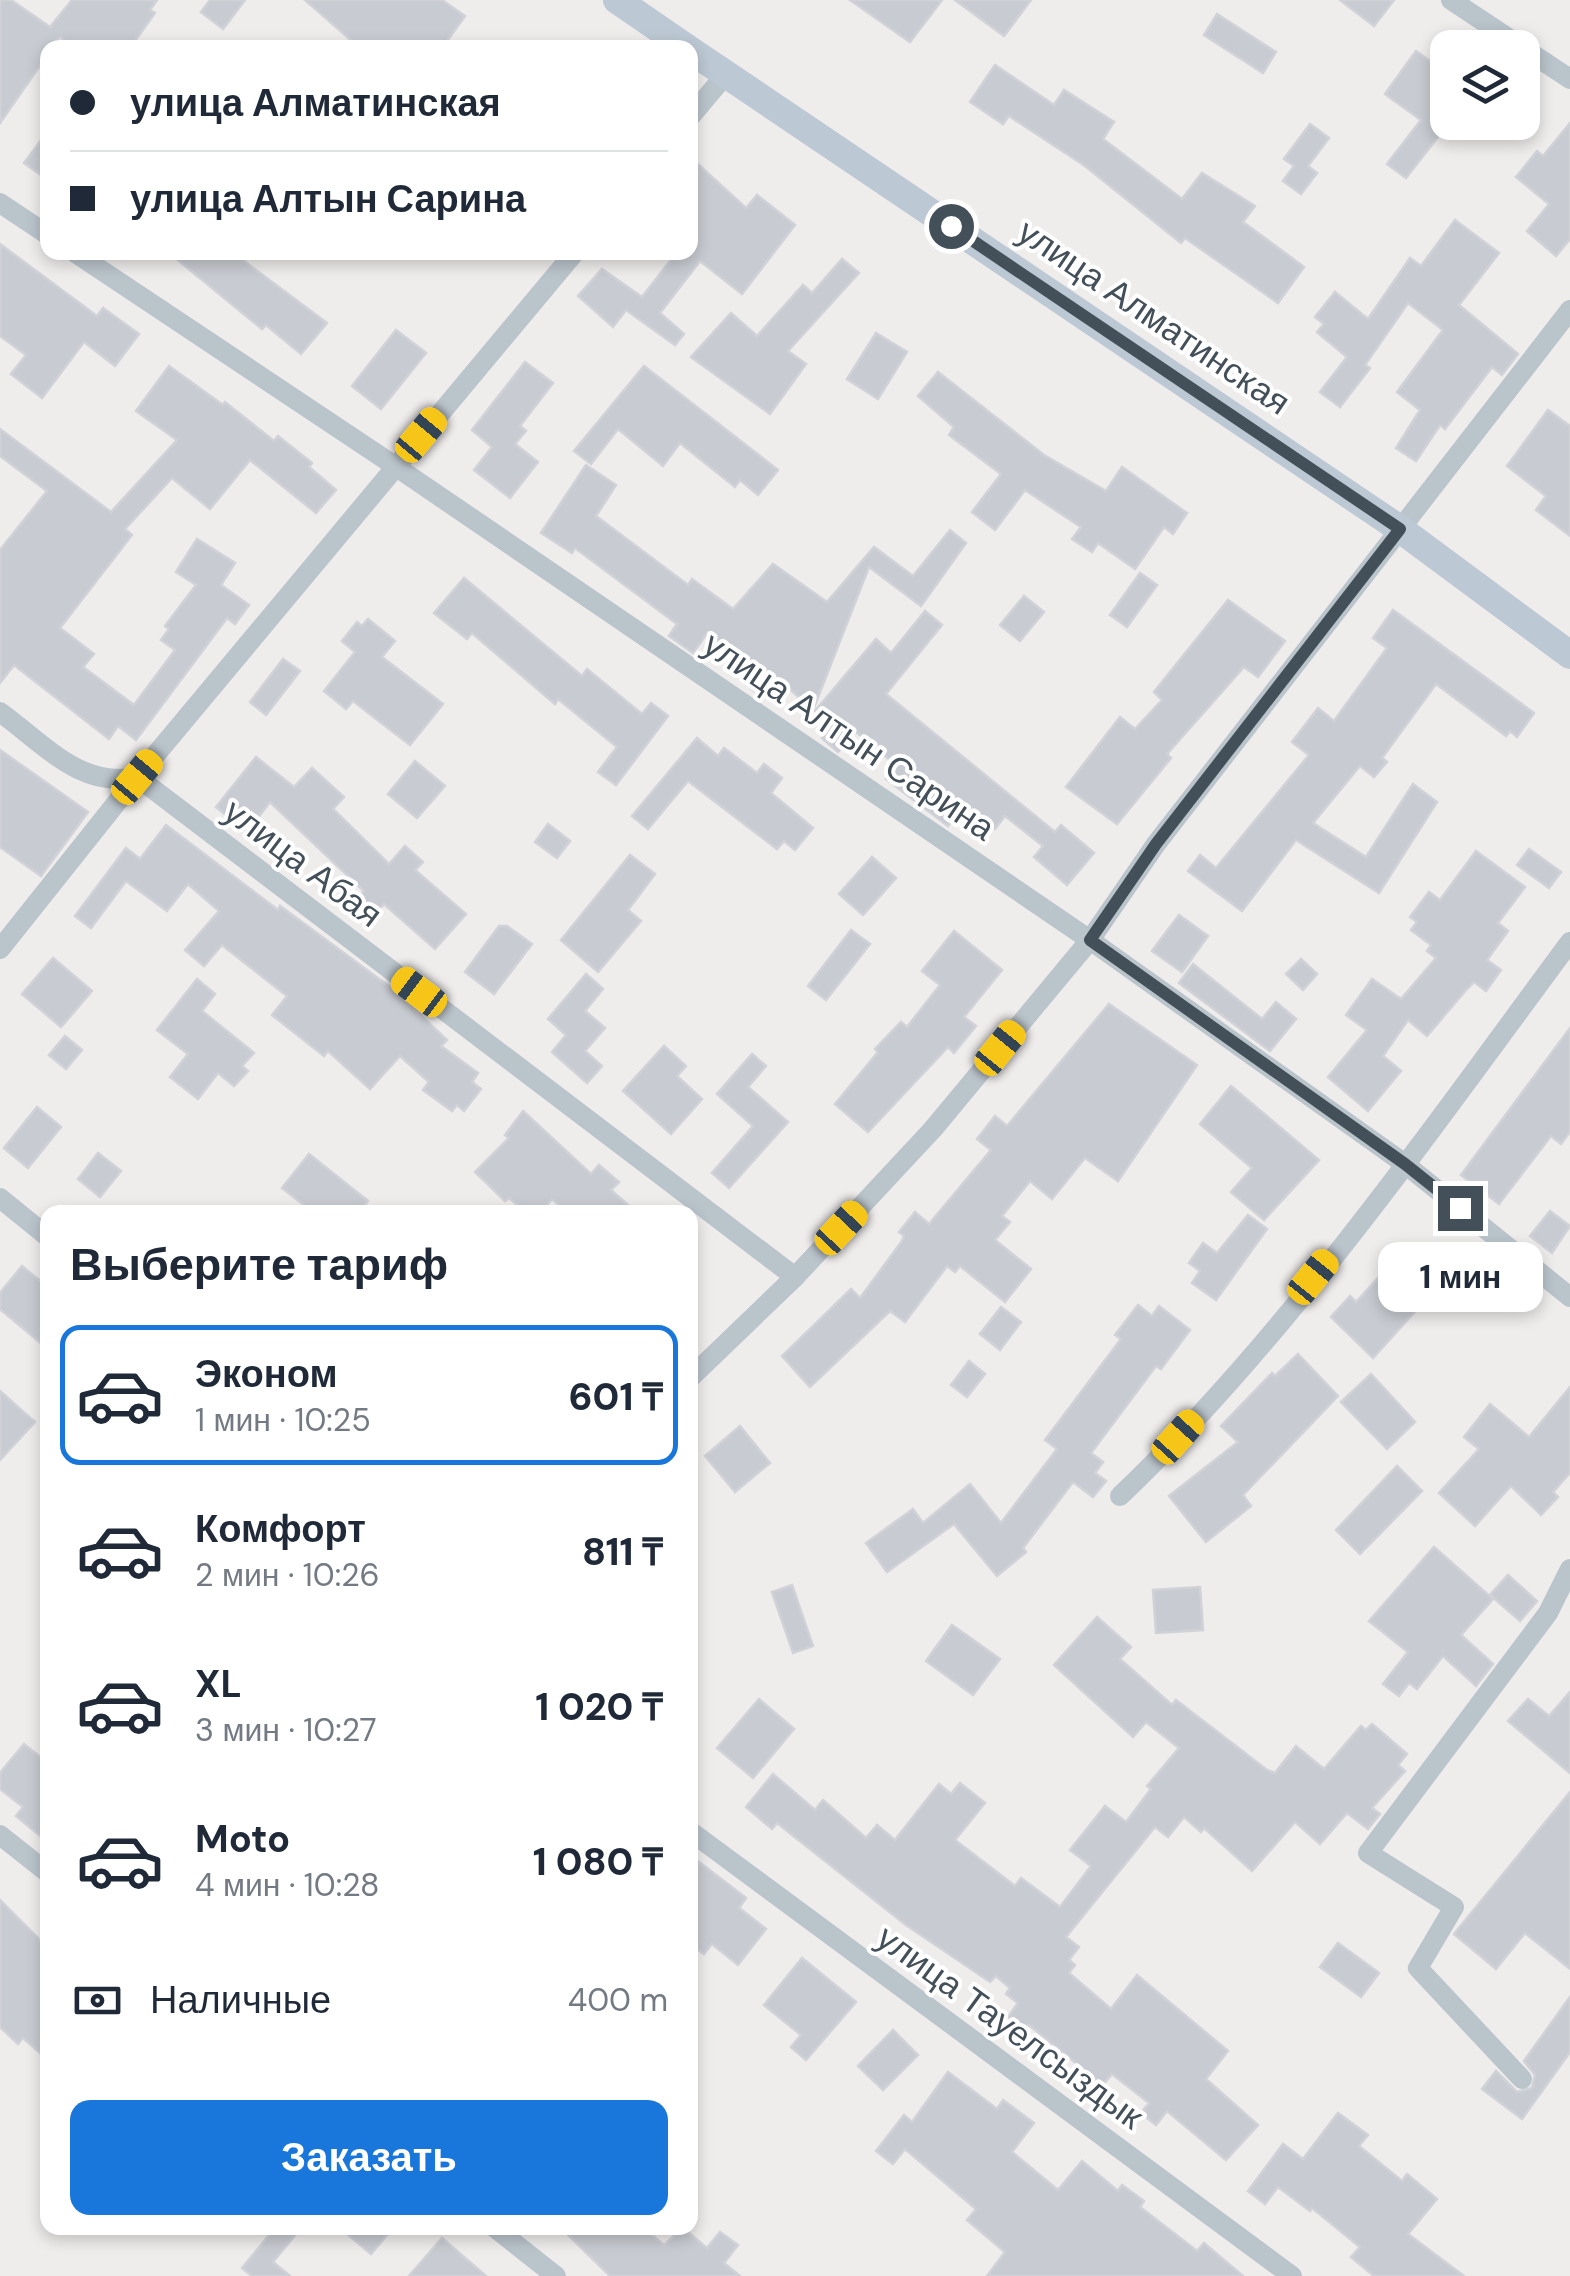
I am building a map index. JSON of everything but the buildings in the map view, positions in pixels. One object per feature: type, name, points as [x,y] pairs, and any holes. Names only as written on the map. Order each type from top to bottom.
[{"type":"street","name":"улица Алматинская","points":[[616,0],[676,40]]},
{"type":"street","points":[[1451,0],[1570,79]]},
{"type":"street","name":"улица Алматинская","points":[[698,55],[1400,529],[1570,655]]},
{"type":"street","points":[[698,107],[726,74]]},
{"type":"street","points":[[0,204],[40,230]]},
{"type":"street","name":"улица Алтын Сарина","points":[[86,260],[1090,940],[1405,1164],[1570,1297]]},
{"type":"street","points":[[0,949],[137,777],[569,260]]},
{"type":"street","points":[[698,1370],[796,1278],[933,1130],[1090,940],[1156,844],[1570,310]]},
{"type":"street","points":[[0,712],[85,774],[110,783],[137,777]]},
{"type":"street","name":"улица Абая","points":[[137,777],[796,1278]]},
{"type":"street","points":[[1120,1496],[1244,1362],[1405,1164],[1570,942]]},
{"type":"street","points":[[0,1198],[40,1230]]},
{"type":"street","points":[[1522,2079],[1418,1968],[1454,1906],[1368,1852],[1548,1612],[1570,1569]]},
{"type":"street","points":[[0,1835],[40,1867]]},
{"type":"street","name":"улица Тауелсыздык","points":[[698,1837],[1292,2276]]},
{"type":"street","points":[[504,2235],[556,2276]]},
{"type":"route","points":[[951,226],[1400,529],[1156,844],[1090,940],[1405,1164],[1460,1208]]}]
